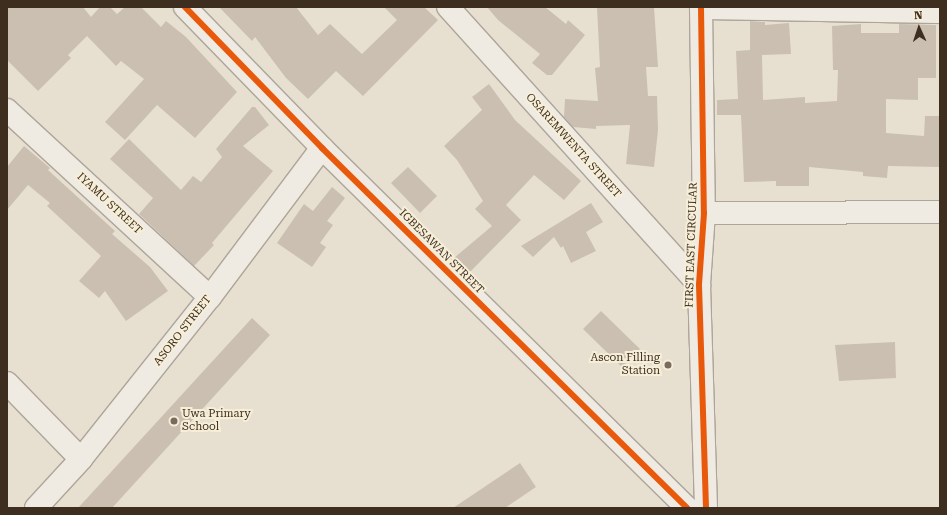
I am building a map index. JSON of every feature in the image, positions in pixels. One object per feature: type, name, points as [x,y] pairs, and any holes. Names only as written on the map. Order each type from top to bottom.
[{"type":"street","name":"IGBESAWAN STREET","points":[[185,7],[322,148],[687,508]]},
{"type":"street","name":"OSAREMWENTA STREET","points":[[448,7],[699,285]]},
{"type":"street","name":"FIRST EAST CIRCULAR","points":[[701,8],[704,213],[699,285],[706,508]]},
{"type":"street","points":[[701,8],[940,12]]},
{"type":"street","name":"IYAMU STREET","points":[[7,110],[210,297]]},
{"type":"street","name":"ASORO STREET","points":[[36,508],[81,459],[210,297],[322,148]]},
{"type":"street","points":[[704,213],[940,212]]},
{"type":"street","points":[[7,383],[81,459]]},
{"type":"building","points":[[7,7],[83,7],[91,17],[100,7],[110,7],[117,14],[125,7],[141,7],[161,27],[166,21],[186,37],[237,92],[195,138],[157,105],[125,140],[105,122],[144,79],[121,61],[116,66],[87,36],[68,55],[71,58],[38,91],[7,60]]},
{"type":"building","points":[[219,7],[296,7],[318,35],[330,24],[362,54],[397,20],[384,7],[424,7],[438,20],[363,96],[336,71],[308,99],[286,78],[255,37],[252,41]]},
{"type":"building","points":[[487,7],[545,7],[566,24],[568,20],[585,35],[552,75],[547,75],[532,63],[540,54],[498,20]]},
{"type":"building","points":[[597,7],[654,7],[658,67],[646,67],[648,96],[657,96],[658,130],[654,167],[626,164],[630,125],[596,126],[596,129],[573,127],[564,117],[565,99],[598,101],[595,68],[600,67]]},
{"type":"building","points":[[750,21],[765,22],[765,25],[789,23],[791,54],[762,55],[763,100],[805,97],[805,103],[837,101],[838,70],[833,70],[832,26],[861,24],[861,33],[899,33],[899,24],[936,25],[936,78],[918,78],[918,100],[886,99],[886,133],[924,136],[925,116],[940,116],[940,167],[888,166],[887,178],[863,176],[863,172],[809,167],[809,186],[776,186],[776,181],[744,182],[741,115],[717,115],[717,100],[738,99],[736,51],[750,50]]},
{"type":"building","points":[[489,84],[515,120],[581,181],[564,200],[534,175],[506,205],[521,220],[468,274],[454,258],[492,226],[475,209],[483,201],[457,160],[444,146],[482,110],[472,97]]},
{"type":"building","points":[[252,107],[255,107],[269,125],[243,146],[273,171],[212,243],[214,245],[194,266],[139,214],[153,198],[110,159],[129,139],[181,190],[193,176],[201,182],[222,157],[216,149]]},
{"type":"building","points":[[24,146],[50,168],[48,170],[115,231],[112,234],[150,267],[168,291],[126,321],[105,291],[99,298],[79,281],[101,256],[47,206],[50,203],[28,185],[7,210],[7,167]]},
{"type":"building","points":[[408,167],[437,196],[420,213],[391,183]]},
{"type":"building","points":[[332,187],[345,198],[327,221],[333,225],[320,243],[326,247],[312,267],[277,243],[304,204],[313,211]]},
{"type":"building","points":[[591,203],[603,222],[586,232],[596,251],[571,263],[563,246],[561,248],[554,237],[533,257],[521,246]]},
{"type":"building","points":[[601,311],[640,349],[622,367],[583,329]]},
{"type":"building","name":"Uwa Primary School","points":[[252,318],[270,335],[112,508],[78,508]]},
{"type":"building","points":[[895,342],[896,378],[839,381],[835,345]]},
{"type":"building","points":[[520,463],[536,487],[505,508],[453,508]]},
{"type":"cycle path","points":[[185,7],[322,148],[687,508]]},
{"type":"cycle path","points":[[701,7],[704,213],[699,285],[706,508]]},
{"type":"place","name":"Ascon Filling Station","points":[[668,365]]},
{"type":"place","name":"Uwa Primary School","points":[[174,421]]}]
